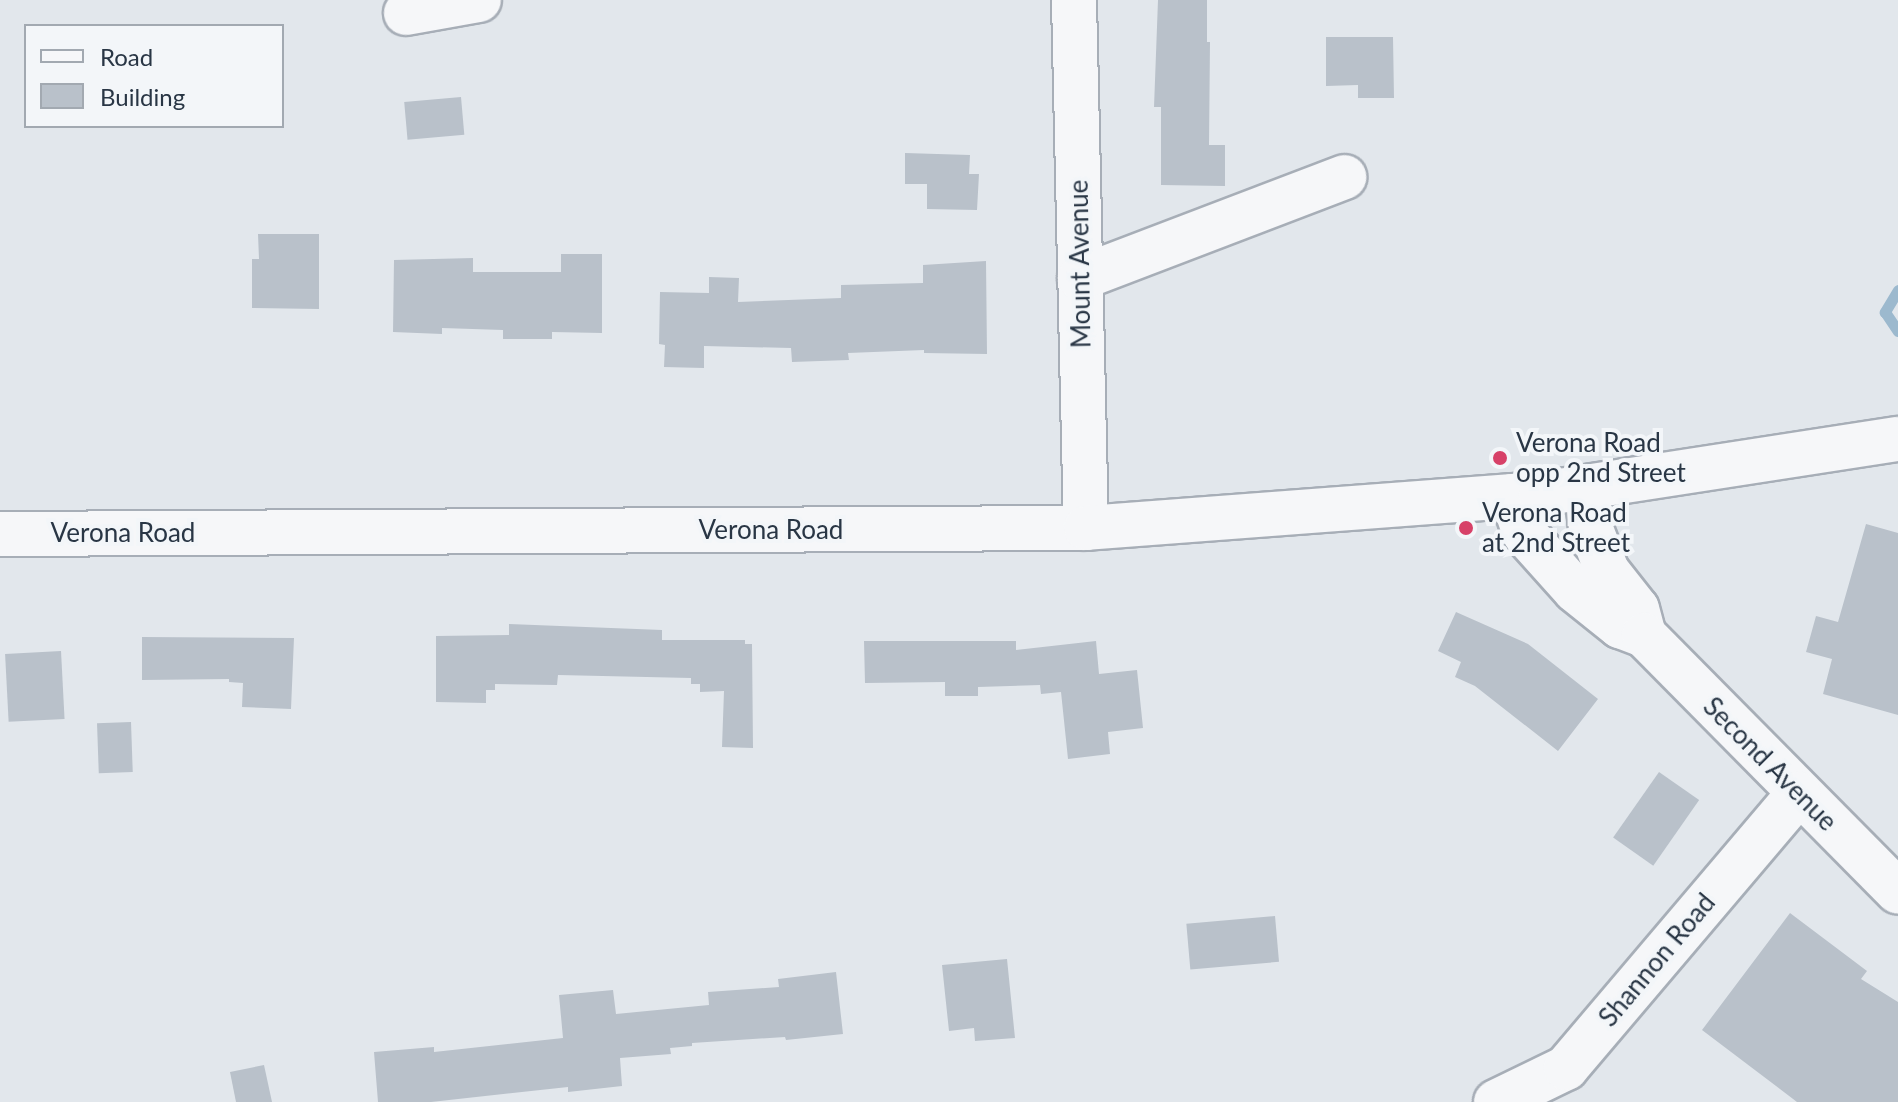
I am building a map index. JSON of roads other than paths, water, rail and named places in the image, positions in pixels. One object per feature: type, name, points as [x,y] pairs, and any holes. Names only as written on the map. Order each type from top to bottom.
[{"type":"street","points":[[406,13],[479,0]]},
{"type":"street","name":"Mount Avenue","points":[[1074,0],[1086,528]]},
{"type":"street","points":[[1080,278],[1344,177]]},
{"type":"street","name":"Verona Road","points":[[0,534],[1086,528],[1526,495],[1898,439]]},
{"type":"street","name":"Second Avenue","points":[[1587,487],[1591,529],[1607,571],[1637,609],[1644,635]]},
{"type":"street","name":"Second Avenue","points":[[1526,495],[1525,534],[1575,590],[1620,626],[1644,635],[1898,892]]},
{"type":"street","name":"Shannon Road","points":[[1496,1102],[1566,1068],[1798,794]]},
{"type":"waterway","points":[[1898,290],[1885,312],[1898,331]]},
{"type":"place","name":"Verona Road opp 2nd Street","points":[[1500,458]]},
{"type":"place","name":"Verona Road at 2nd Street","points":[[1466,528]]}]
